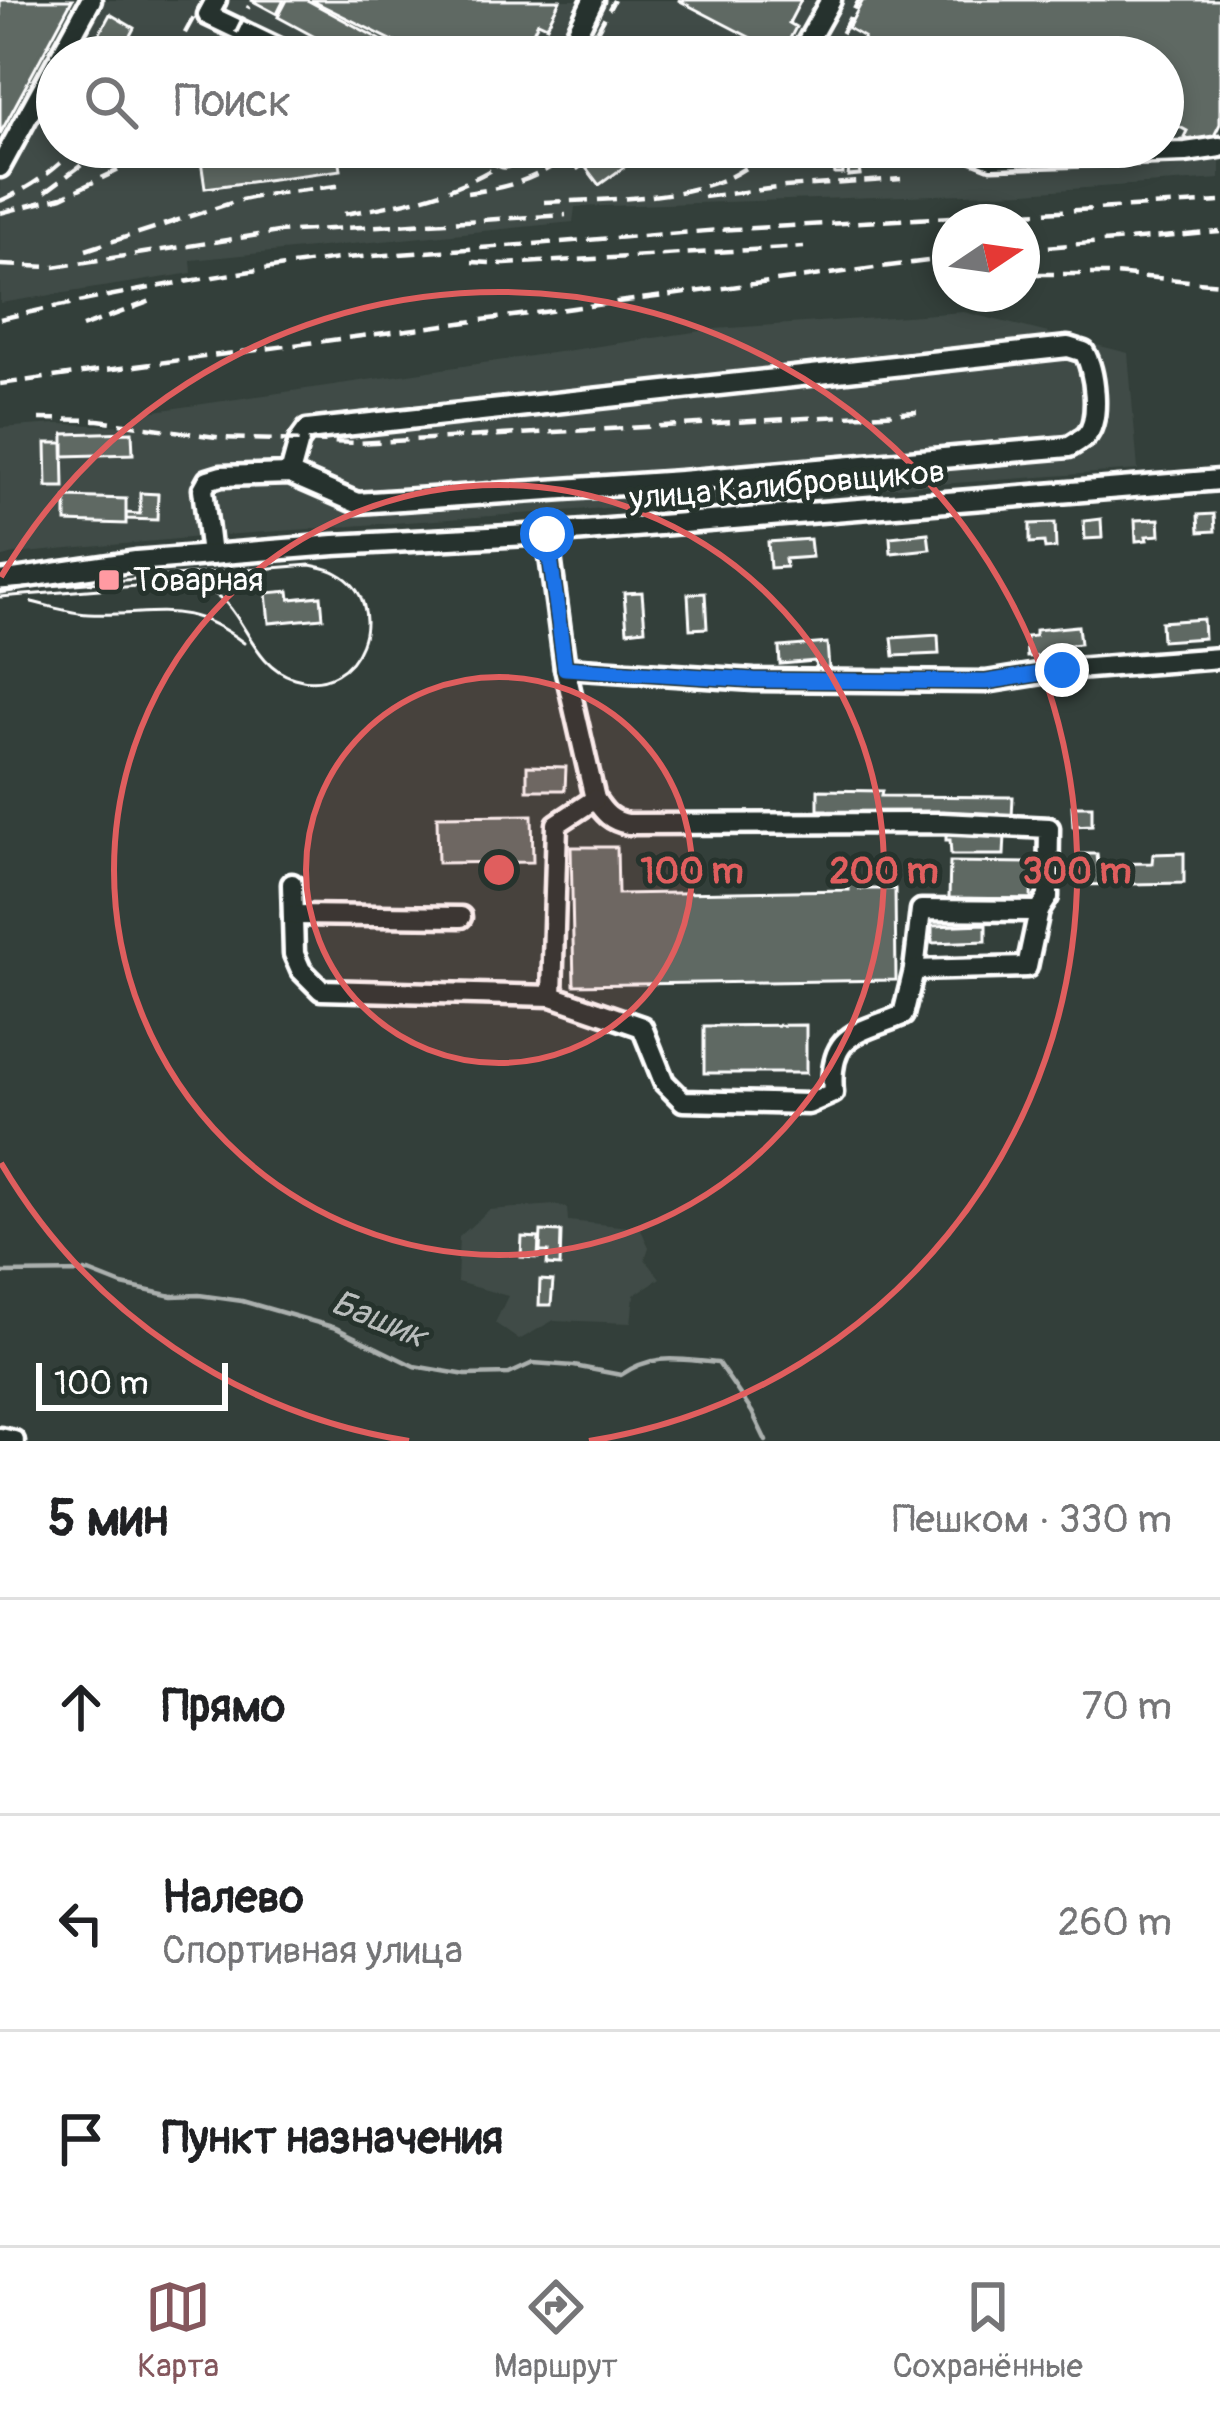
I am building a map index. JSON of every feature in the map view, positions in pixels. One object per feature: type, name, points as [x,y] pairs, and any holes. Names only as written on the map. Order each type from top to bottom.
[{"type":"street","points":[[71,36],[91,0]]},
{"type":"street","points":[[216,0],[208,15],[252,36]]},
{"type":"street","points":[[575,36],[593,0]]},
{"type":"street","points":[[811,36],[831,0]]},
{"type":"street","points":[[0,167],[36,101]]},
{"type":"street","points":[[1184,152],[1220,147]]},
{"type":"street","points":[[211,555],[203,490],[208,480],[220,476],[290,474],[357,503],[1069,447],[1085,437],[1094,423],[1093,366],[1084,352],[1068,347],[307,430],[290,474]]},
{"type":"street","name":"улица Калибровщиков","points":[[0,581],[136,560],[547,534],[1220,480]]},
{"type":"street","points":[[547,534],[565,668],[595,800],[615,821],[1049,828],[1048,897],[1040,911],[1028,967],[914,970]]},
{"type":"street","points":[[565,668],[754,680],[986,682],[1062,670],[1220,658]]},
{"type":"street","points":[[551,996],[557,824],[595,800]]},
{"type":"street","points":[[292,884],[295,954],[301,970],[321,990],[551,996],[642,1027],[664,1082],[683,1101],[808,1104],[833,1093],[835,1053],[848,1037],[903,1015],[921,910],[1040,911]]},
{"type":"street","points":[[293,915],[461,916]]},
{"type":"street","points":[[0,1438],[14,1441]]},
{"type":"shaded area","points":[[0,0],[1220,0],[1220,179],[1025,192],[575,207],[573,222],[191,260],[192,273],[0,303]]},
{"type":"shaded area","points":[[964,312],[1128,353],[1138,470],[210,536],[0,558],[0,428],[135,426],[135,414],[715,329]]},
{"type":"shaded area","points":[[567,1208],[568,1221],[640,1228],[649,1247],[645,1259],[660,1278],[634,1295],[631,1323],[554,1320],[519,1340],[495,1323],[508,1296],[457,1282],[459,1237],[489,1210]]},
{"type":"building","points":[[0,0],[72,0],[53,36],[36,36],[36,67],[0,134]]},
{"type":"building","points":[[251,0],[284,0],[277,14]]},
{"type":"building","points":[[287,0],[307,0],[374,36],[313,36],[278,17]]},
{"type":"building","points":[[311,0],[560,0],[547,26],[538,22],[531,36],[383,36]]},
{"type":"building","points":[[678,0],[801,0],[789,23],[796,27],[791,36],[747,36]]},
{"type":"building","points":[[863,0],[1220,0],[1220,124],[1210,144],[1202,139],[1198,145],[1184,137],[1184,36],[862,36],[848,28]]},
{"type":"building","points":[[110,14],[134,28],[130,36],[98,36]]},
{"type":"building","points":[[202,168],[341,168],[341,170],[205,188]]},
{"type":"building","points":[[586,168],[623,168],[599,185]]},
{"type":"building","points":[[132,432],[133,454],[64,456],[64,434]]},
{"type":"building","points":[[46,443],[63,443],[64,487],[47,487]]},
{"type":"building","points":[[140,493],[158,494],[157,520],[126,519],[126,513],[140,514]]},
{"type":"building","points":[[66,497],[126,499],[126,524],[66,522]]},
{"type":"building","points":[[1214,514],[1215,531],[1199,532],[1198,515]]},
{"type":"building","points":[[1101,519],[1102,538],[1085,539],[1084,521]]},
{"type":"building","points":[[1159,519],[1160,535],[1136,541],[1135,520]]},
{"type":"building","points":[[1055,523],[1056,548],[1045,549],[1044,542],[1030,543],[1030,524]]},
{"type":"building","points":[[928,533],[930,549],[891,553],[890,537]]},
{"type":"building","points":[[810,539],[812,557],[785,559],[786,567],[770,568],[768,542]]},
{"type":"building","points":[[289,591],[290,599],[321,596],[323,618],[269,623],[266,593]]},
{"type":"building","points":[[642,592],[645,629],[627,631],[624,593]]},
{"type":"building","points":[[705,593],[707,628],[690,629],[688,594]]},
{"type":"building","points":[[1203,619],[1204,638],[1162,641],[1161,622]]},
{"type":"building","points":[[1078,626],[1080,644],[1048,647],[1048,656],[1027,657],[1026,637],[1035,636],[1035,630]]},
{"type":"building","points":[[938,635],[939,654],[894,656],[892,638]]},
{"type":"building","points":[[827,643],[829,668],[816,669],[815,661],[780,664],[779,647]]},
{"type":"building","points":[[527,766],[566,767],[565,790],[527,790]]},
{"type":"building","points":[[818,790],[882,791],[881,796],[1013,797],[1012,818],[951,817],[950,812],[826,814],[818,810]]},
{"type":"building","points":[[1072,806],[1092,806],[1092,825],[1073,826]]},
{"type":"building","points":[[532,815],[533,862],[438,863],[437,816]]},
{"type":"building","points":[[946,833],[1005,835],[1004,855],[951,855]]},
{"type":"building","points":[[571,847],[617,847],[618,894],[849,890],[849,881],[860,881],[860,889],[895,889],[896,980],[574,985]]},
{"type":"building","points":[[1184,853],[1184,883],[1078,885],[1078,854],[1097,854],[1098,864],[1152,863],[1153,854]]},
{"type":"building","points":[[950,862],[1032,863],[1031,899],[949,898]]},
{"type":"building","points":[[986,924],[986,941],[932,943],[932,926]]},
{"type":"building","points":[[806,1025],[806,1073],[704,1073],[704,1026]]},
{"type":"building","points":[[541,1231],[561,1232],[560,1266],[547,1265],[548,1252],[540,1252]]},
{"type":"building","points":[[522,1237],[539,1238],[538,1258],[521,1257]]},
{"type":"building","points":[[540,1280],[553,1281],[551,1305],[539,1305]]},
{"type":"waterway","name":"Башик","points":[[0,1273],[89,1272],[172,1296],[242,1301],[336,1328],[414,1366],[466,1375],[509,1374],[533,1363],[621,1375],[656,1360],[718,1363],[766,1441]]},
{"type":"tram line","points":[[0,590],[310,565],[334,571],[354,587],[364,605],[366,625],[352,661],[337,674],[317,680],[294,678],[271,665],[227,604],[187,582],[0,597]]},
{"type":"tram line","points":[[32,602],[88,614],[186,614],[244,643]]},
{"type":"railway","points":[[183,36],[203,0]]},
{"type":"railway","points":[[594,36],[614,0]]},
{"type":"railway","points":[[840,36],[859,0]]},
{"type":"railway","points":[[234,36],[249,6]]},
{"type":"railway","points":[[0,201],[54,168]]},
{"type":"railway","points":[[45,192],[78,168]]},
{"type":"railway","points":[[0,213],[62,197],[123,168]]},
{"type":"railway","points":[[344,214],[439,192],[494,168]]},
{"type":"railway","points":[[467,193],[528,179],[549,168]]},
{"type":"railway","points":[[544,202],[677,192],[720,181],[744,168]]},
{"type":"railway","points":[[703,197],[901,179]]},
{"type":"railway","points":[[86,250],[237,201],[344,185]]},
{"type":"railway","points":[[0,319],[173,284],[346,258],[734,229],[1220,202]]},
{"type":"railway","points":[[0,265],[54,267],[278,232],[566,215]]},
{"type":"railway","points":[[1040,247],[1220,232]]},
{"type":"railway","points":[[472,262],[804,247]]},
{"type":"railway","points":[[0,384],[932,260]]},
{"type":"railway","points":[[1040,274],[1114,274],[1220,284]]},
{"type":"railway","points":[[82,327],[151,301]]},
{"type":"railway","points":[[39,419],[98,420],[223,438],[356,443],[917,412]]},
{"type":"place","name":"Товарная","points":[[109,580]]},
{"type":"route","points":[[547,534],[565,668],[754,680],[986,682],[1062,670]]}]
